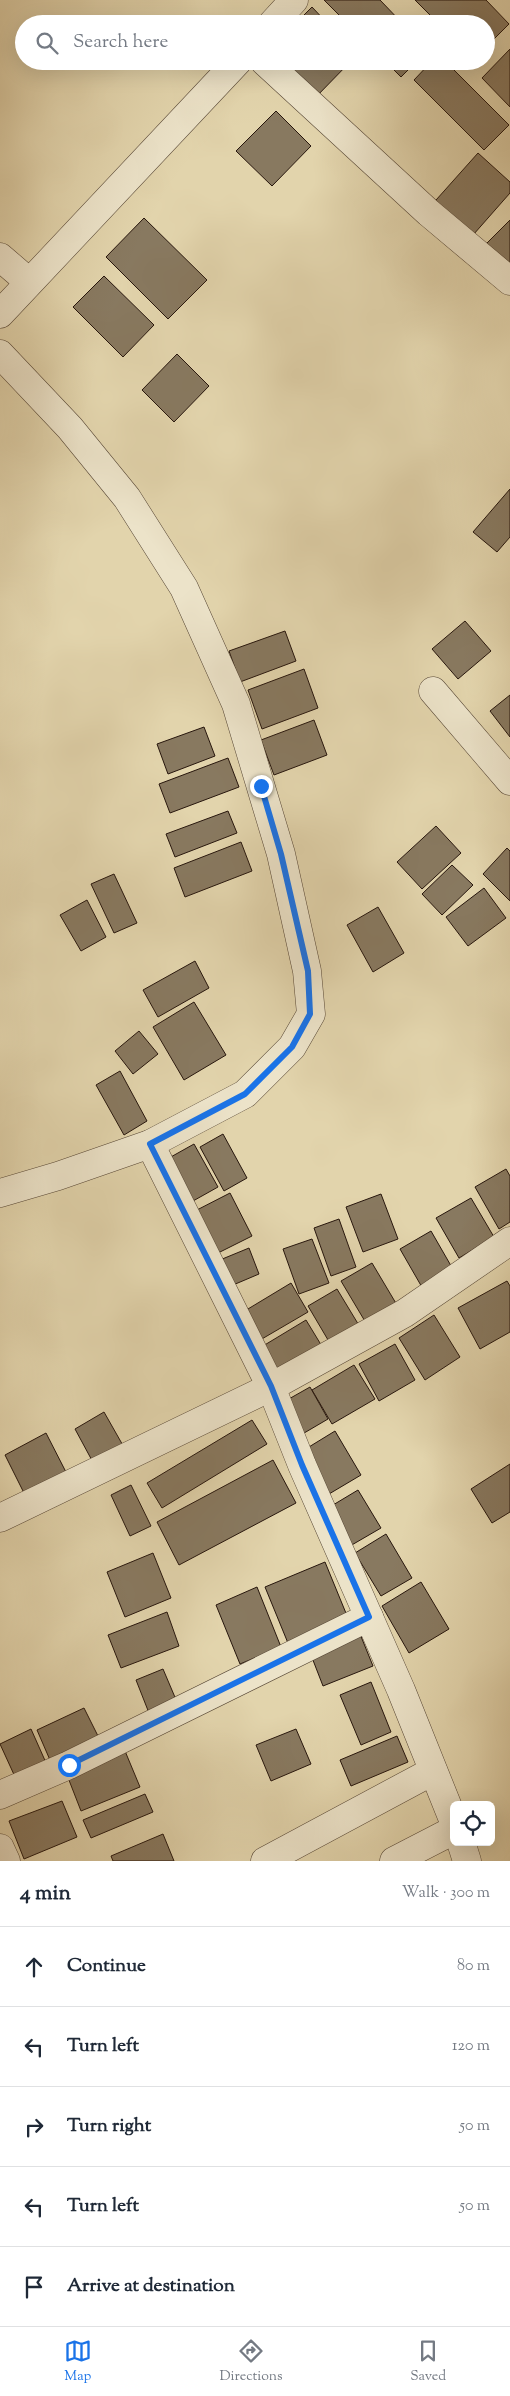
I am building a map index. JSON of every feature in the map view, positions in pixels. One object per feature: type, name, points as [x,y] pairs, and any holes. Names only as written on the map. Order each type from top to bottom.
[{"type":"street","points":[[280,15],[294,0]]},
{"type":"street","points":[[0,314],[28,282],[229,70]]},
{"type":"street","points":[[274,70],[429,213],[510,282]]},
{"type":"street","points":[[0,257],[28,282]]},
{"type":"street","points":[[0,354],[70,428],[127,498],[184,588],[236,704],[281,854],[308,971],[310,1014],[292,1047],[245,1094],[150,1144],[58,1176],[0,1193]]},
{"type":"street","points":[[433,691],[504,764]]},
{"type":"street","points":[[150,1144],[271,1386],[302,1465],[369,1617],[450,1812]]},
{"type":"street","points":[[0,1518],[271,1386],[405,1313],[510,1241]]},
{"type":"street","points":[[0,1795],[69,1765],[369,1617]]},
{"type":"street","points":[[265,1861],[433,1771]]},
{"type":"street","points":[[394,1861],[450,1832]]},
{"type":"street","points":[[462,1846],[467,1861]]},
{"type":"street","points":[[0,1848],[6,1861]]},
{"type":"building","points":[[324,0],[380,0],[394,15],[339,15]]},
{"type":"building","points":[[415,0],[486,0],[509,24],[495,38],[495,15],[430,15]]},
{"type":"building","points":[[312,7],[320,15],[304,15]]},
{"type":"building","points":[[510,49],[510,107],[482,78],[490,70],[495,70],[495,65]]},
{"type":"building","points":[[283,70],[342,70],[313,100]]},
{"type":"building","points":[[394,70],[408,70],[401,77]]},
{"type":"building","points":[[423,70],[454,70],[509,125],[484,150],[414,80]]},
{"type":"building","points":[[276,111],[311,146],[272,186],[236,151]]},
{"type":"building","points":[[478,153],[510,182],[510,193],[466,243],[428,209]]},
{"type":"building","points":[[144,218],[207,280],[168,319],[106,257]]},
{"type":"building","points":[[510,220],[510,269],[486,244]]},
{"type":"building","points":[[104,276],[154,325],[123,357],[73,307]]},
{"type":"building","points":[[177,354],[209,386],[174,422],[142,390]]},
{"type":"building","points":[[510,489],[510,537],[497,552],[473,532]]},
{"type":"building","points":[[465,621],[491,651],[458,679],[432,649]]},
{"type":"building","points":[[285,631],[296,661],[240,682],[229,651]]},
{"type":"building","points":[[304,669],[318,708],[262,729],[248,690]]},
{"type":"building","points":[[510,695],[510,737],[490,711]]},
{"type":"building","points":[[314,720],[327,755],[274,775],[261,740]]},
{"type":"building","points":[[204,727],[215,756],[168,774],[157,744]]},
{"type":"building","points":[[228,758],[239,787],[170,813],[159,784]]},
{"type":"building","points":[[228,811],[237,833],[175,857],[166,834]]},
{"type":"building","points":[[436,826],[461,853],[422,889],[397,862]]},
{"type":"building","points":[[241,842],[252,871],[185,897],[174,868]]},
{"type":"building","points":[[507,848],[510,851],[510,901],[483,874]]},
{"type":"building","points":[[452,865],[473,885],[442,915],[422,894]]},
{"type":"building","points":[[114,874],[137,923],[114,933],[91,884]]},
{"type":"building","points":[[484,888],[506,918],[468,946],[446,917]]},
{"type":"building","points":[[87,900],[106,937],[81,951],[60,915]]},
{"type":"building","points":[[378,907],[404,953],[373,972],[347,925]]},
{"type":"building","points":[[195,961],[209,988],[158,1017],[143,990]]},
{"type":"building","points":[[194,1002],[226,1055],[184,1080],[153,1027]]},
{"type":"building","points":[[139,1031],[158,1054],[133,1074],[115,1051]]},
{"type":"building","points":[[120,1071],[147,1121],[124,1135],[96,1085]]},
{"type":"building","points":[[223,1134],[247,1178],[224,1191],[200,1147]]},
{"type":"building","points":[[194,1144],[218,1187],[193,1201],[169,1158]]},
{"type":"building","points":[[506,1169],[510,1176],[510,1222],[499,1229],[475,1187]]},
{"type":"building","points":[[230,1193],[252,1236],[214,1255],[193,1212]]},
{"type":"building","points":[[381,1194],[398,1239],[363,1252],[346,1207]]},
{"type":"building","points":[[471,1198],[494,1237],[459,1258],[436,1218]]},
{"type":"building","points":[[339,1219],[356,1267],[331,1276],[314,1228]]},
{"type":"building","points":[[431,1231],[454,1271],[423,1289],[400,1249]]},
{"type":"building","points":[[312,1239],[329,1283],[299,1294],[283,1249]]},
{"type":"building","points":[[249,1248],[259,1274],[226,1288],[215,1262]]},
{"type":"building","points":[[372,1263],[397,1305],[366,1323],[341,1281]]},
{"type":"building","points":[[507,1281],[510,1286],[510,1332],[480,1349],[458,1308]]},
{"type":"building","points":[[291,1283],[308,1312],[255,1343],[238,1315]]},
{"type":"building","points":[[337,1289],[360,1327],[331,1345],[308,1306]]},
{"type":"building","points":[[434,1315],[460,1357],[425,1380],[399,1338]]},
{"type":"building","points":[[306,1320],[323,1348],[274,1377],[258,1349]]},
{"type":"building","points":[[395,1344],[415,1380],[379,1401],[359,1364]]},
{"type":"building","points":[[354,1365],[375,1399],[332,1424],[312,1390]]},
{"type":"building","points":[[310,1387],[328,1419],[299,1436],[280,1404]]},
{"type":"building","points":[[104,1412],[125,1449],[95,1466],[75,1429]]},
{"type":"building","points":[[252,1420],[267,1444],[162,1508],[147,1483]]},
{"type":"building","points":[[335,1431],[361,1475],[329,1494],[304,1450]]},
{"type":"building","points":[[46,1433],[68,1476],[26,1497],[5,1455]]},
{"type":"building","points":[[273,1460],[296,1503],[179,1565],[157,1522]]},
{"type":"building","points":[[510,1464],[510,1512],[492,1523],[471,1489]]},
{"type":"building","points":[[131,1485],[151,1526],[130,1536],[111,1495]]},
{"type":"building","points":[[358,1490],[381,1528],[350,1546],[328,1508]]},
{"type":"building","points":[[386,1534],[412,1578],[381,1596],[355,1553]]},
{"type":"building","points":[[153,1553],[171,1598],[125,1617],[107,1572]]},
{"type":"building","points":[[325,1562],[350,1623],[290,1648],[265,1587]]},
{"type":"building","points":[[421,1582],[449,1629],[409,1653],[382,1606]]},
{"type":"building","points":[[257,1587],[281,1647],[240,1664],[216,1605]]},
{"type":"building","points":[[167,1612],[179,1646],[121,1668],[108,1635]]},
{"type":"building","points":[[360,1634],[373,1666],[323,1686],[311,1655]]},
{"type":"building","points":[[163,1669],[177,1702],[149,1713],[136,1680]]},
{"type":"building","points":[[371,1682],[391,1732],[361,1745],[340,1695]]},
{"type":"building","points":[[84,1708],[102,1744],[53,1767],[37,1730]]},
{"type":"building","points":[[31,1729],[47,1765],[16,1779],[0,1744]]},
{"type":"building","points":[[296,1729],[311,1764],[271,1781],[256,1745]]},
{"type":"building","points":[[397,1736],[408,1762],[351,1786],[340,1760]]},
{"type":"building","points":[[125,1751],[140,1787],[81,1811],[67,1775]]},
{"type":"building","points":[[145,1794],[153,1812],[91,1838],[83,1820]]},
{"type":"building","points":[[62,1801],[77,1837],[24,1859],[9,1821]]},
{"type":"building","points":[[163,1834],[174,1861],[113,1861],[111,1856]]},
{"type":"route","points":[[69,1765],[369,1617],[302,1465],[271,1386],[228,1304],[150,1144],[245,1094],[292,1047],[310,1014],[308,971],[281,854],[261,786]]}]
